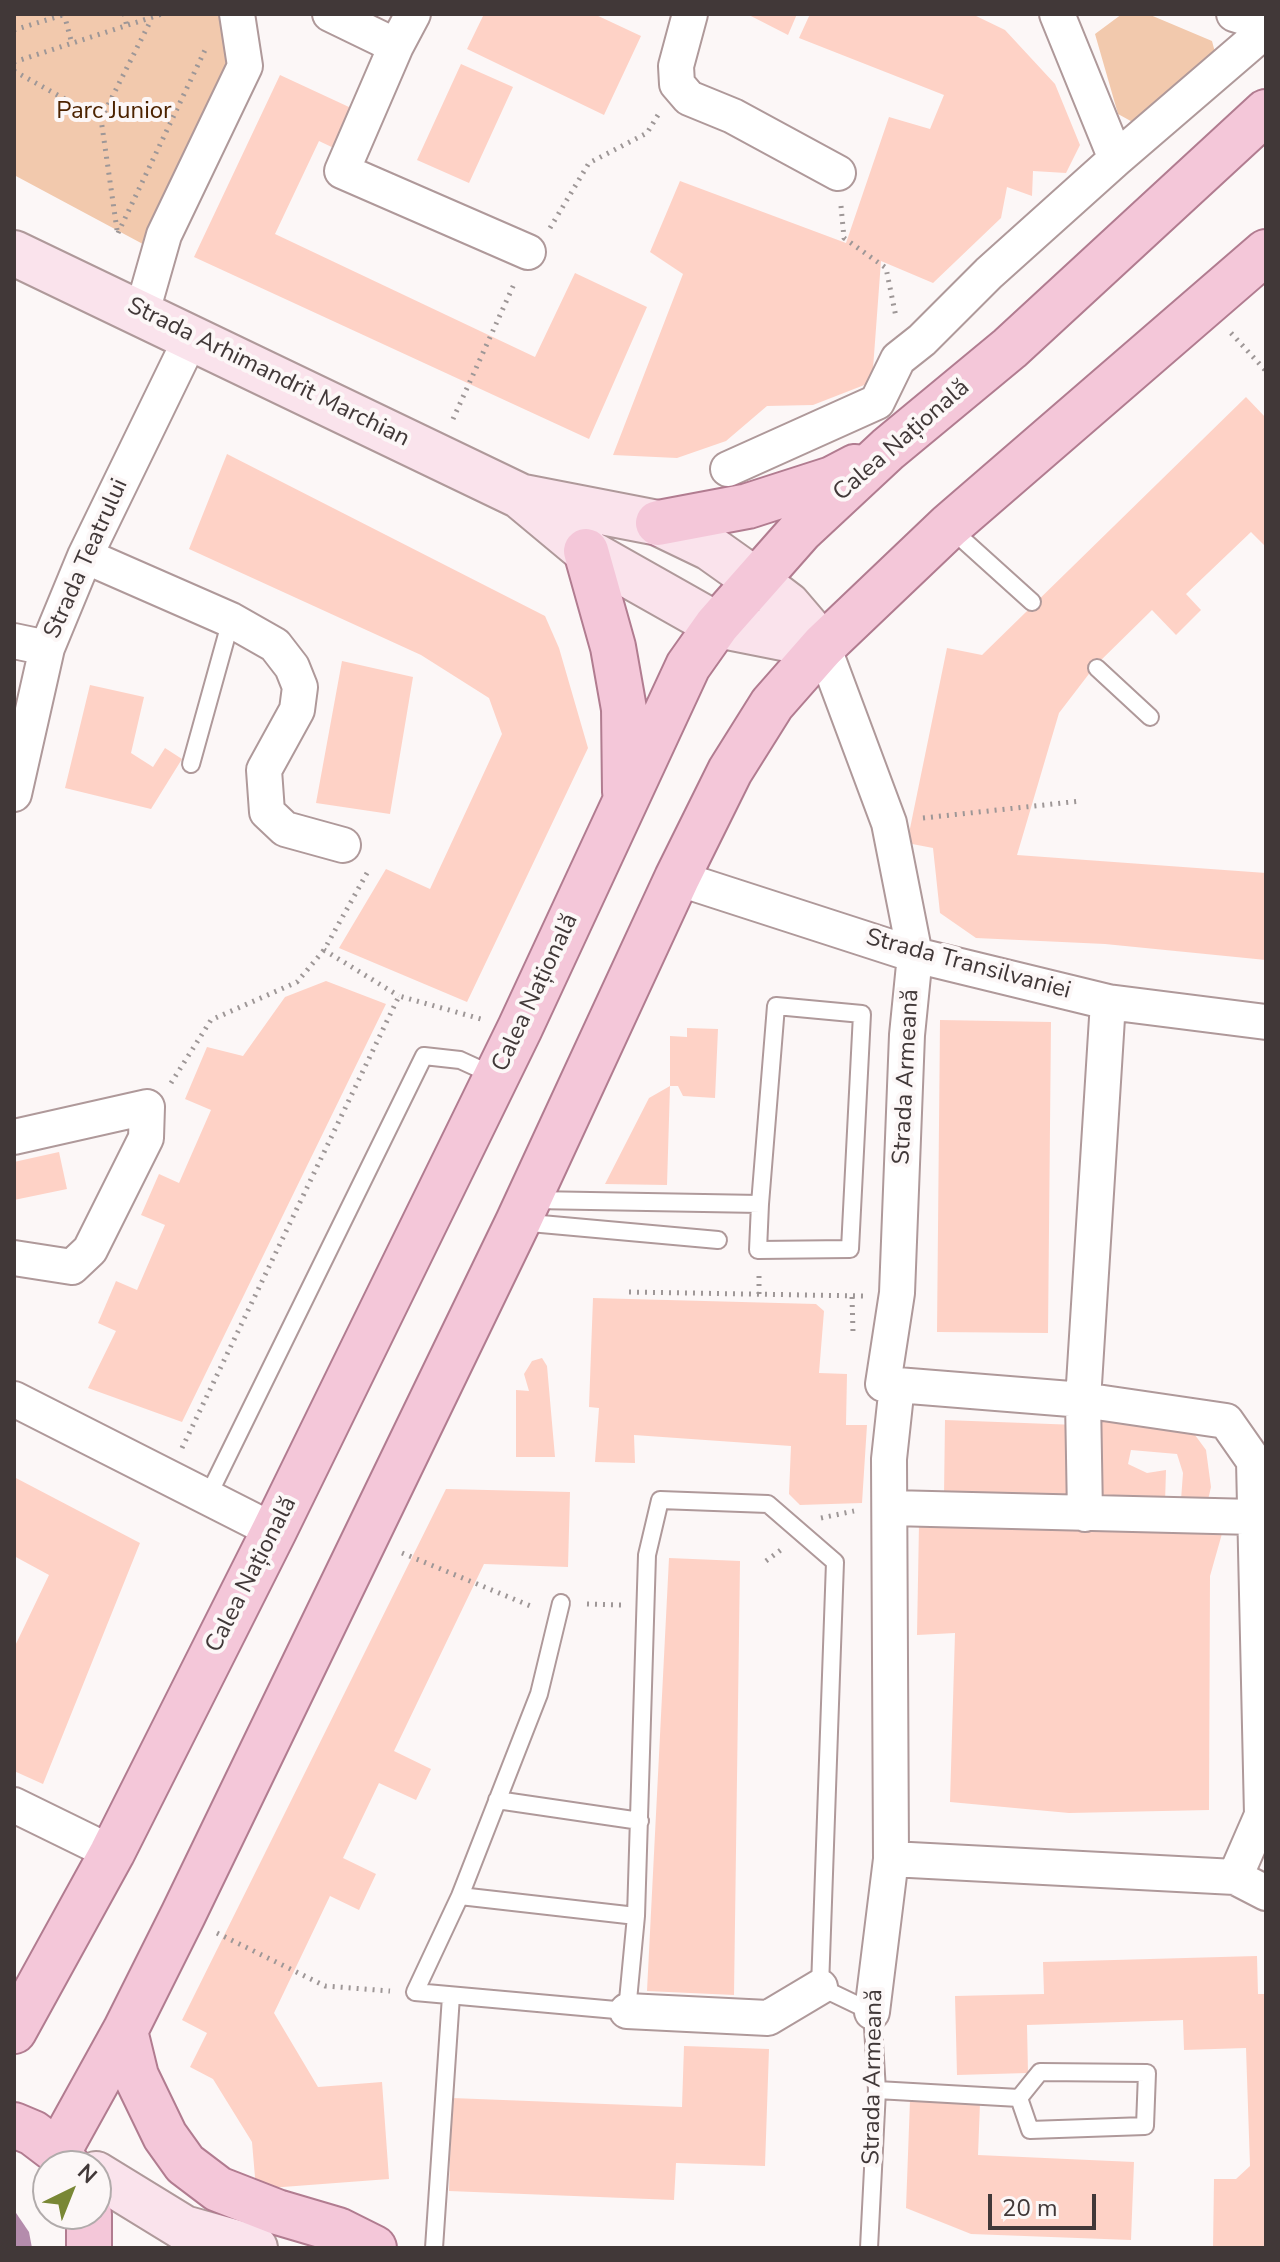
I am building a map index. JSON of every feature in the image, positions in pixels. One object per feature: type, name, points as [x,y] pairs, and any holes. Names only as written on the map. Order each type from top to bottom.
[{"type":"main road","name":"Calea Națională","points":[[14,2031],[112,1853],[274,1531],[520,1028],[688,666],[717,625],[800,531],[888,449],[1010,348],[1266,112]]},
{"type":"main road","points":[[74,2150],[125,2031],[523,1211],[677,878],[730,771],[772,704],[823,646],[949,526],[1266,252]]},
{"type":"main road","name":"Strada Arhimandrit Marchian","points":[[14,253],[520,496],[586,551],[717,625],[823,646]]},
{"type":"main road","points":[[658,523],[748,506],[790,493],[832,479],[888,449]]},
{"type":"main road","name":"Strada Arhimandrit Marchian","points":[[520,496],[658,523],[710,548],[788,605],[823,646]]},
{"type":"main road","points":[[586,551],[613,647],[624,709],[625,802]]},
{"type":"main road","points":[[125,2031],[136,2076],[165,2136],[185,2164],[218,2189],[277,2212],[338,2230],[374,2248]]},
{"type":"main road","points":[[14,2125],[33,2133],[55,2150]]},
{"type":"main road","points":[[112,2184],[184,2228],[255,2248]]},
{"type":"street","points":[[142,312],[164,235],[245,66],[237,14]]},
{"type":"street","points":[[330,14],[396,46]]},
{"type":"street","points":[[413,14],[342,171],[537,243]]},
{"type":"street","points":[[690,14],[676,66],[677,84],[689,98],[733,116],[838,173]]},
{"type":"street","points":[[1057,14],[1116,159]]},
{"type":"street","points":[[728,469],[877,402],[898,359],[922,340],[989,273],[1266,27],[1234,14]]},
{"type":"street","name":"Strada Teatrului","points":[[14,794],[47,648],[85,556],[192,336]]},
{"type":"street","points":[[85,556],[231,620],[275,645],[292,667],[300,687],[297,710],[264,770],[267,812],[285,829],[343,845]]},
{"type":"street","points":[[14,641],[47,648]]},
{"type":"street","name":"Strada Armeană","points":[[823,646],[889,823],[915,955],[907,1035],[897,1293],[883,1384],[897,1385],[889,1459],[891,1859],[872,2012]]},
{"type":"street","name":"Strada Transilvaniei","points":[[677,878],[915,955],[1108,1002],[1266,1022]]},
{"type":"street","points":[[1085,1514],[1083,1400],[1108,1002]]},
{"type":"street","points":[[14,1137],[147,1107],[146,1138],[90,1250],[72,1267],[14,1258]]},
{"type":"street","points":[[897,1385],[1083,1400],[1226,1421],[1254,1461],[1262,1815],[1235,1877]]},
{"type":"street","points":[[14,1399],[169,1475],[274,1531]]},
{"type":"street","points":[[891,1508],[1254,1517]]},
{"type":"street","points":[[14,1805],[112,1853]]},
{"type":"street","points":[[891,1859],[1235,1877],[1266,1893]]},
{"type":"street","points":[[627,2011],[768,2018],[820,1987]]},
{"type":"lane","points":[[949,526],[1032,602]]},
{"type":"lane","points":[[191,764],[231,620]]},
{"type":"lane","points":[[1097,668],[1150,717]]},
{"type":"lane","points":[[776,1006],[862,1014],[850,1249],[758,1250],[760,1204],[776,1006]]},
{"type":"lane","points":[[208,1496],[424,1056],[460,1060],[497,1076]]},
{"type":"lane","points":[[523,1211],[760,1204]]},
{"type":"lane","points":[[523,1211],[718,1240]]},
{"type":"lane","points":[[561,1603],[539,1694],[460,1896],[415,1992],[627,2011],[636,1916],[647,1555],[660,1500],[768,1504],[835,1562],[820,1987],[872,2012]]},
{"type":"lane","points":[[497,1800],[640,1821]]},
{"type":"lane","points":[[460,1896],[636,1916]]},
{"type":"lane","points":[[434,2248],[451,1996]]},
{"type":"lane","name":"Strada Armeană","points":[[869,2248],[877,2090],[872,2012]]},
{"type":"lane","points":[[1040,2072],[1147,2073],[1145,2126],[1030,2130],[1019,2098],[1040,2072]]},
{"type":"lane","points":[[877,2090],[1019,2098]]},
{"type":"path","points":[[14,30],[65,14],[72,44]]},
{"type":"path","points":[[124,14],[127,27]]},
{"type":"path","points":[[14,62],[162,14]]},
{"type":"path","points":[[151,20],[101,119],[118,233],[207,47],[206,36]]},
{"type":"path","points":[[14,71],[101,119]]},
{"type":"path","points":[[438,454],[537,243],[589,163],[647,133],[677,84]]},
{"type":"path","points":[[838,173],[844,238],[886,268],[894,314],[903,329],[922,340]]},
{"type":"path","points":[[1205,305],[1266,371]]},
{"type":"path","points":[[889,823],[1081,801]]},
{"type":"path","points":[[147,1107],[175,1079],[211,1020],[297,982],[324,950],[370,868],[343,845]]},
{"type":"path","points":[[324,950],[399,996],[520,1028]]},
{"type":"path","points":[[169,1475],[399,996]]},
{"type":"path","points":[[629,1292],[852,1297],[897,1293]]},
{"type":"path","points":[[365,1535],[534,1608],[561,1603],[645,1605]]},
{"type":"path","points":[[217,1933],[325,1986],[415,1992]]},
{"type":"green space","name":"Parc Junior","points":[[14,14],[237,14],[245,66],[154,250],[14,175]]},
{"type":"green space","points":[[1122,14],[1148,14],[1212,41],[1216,56],[1138,125],[1118,114],[1095,34]]},
{"type":"shaded area","points":[[14,2210],[29,2232],[32,2248],[14,2248]]},
{"type":"building","points":[[484,14],[594,14],[641,36],[604,115],[467,49]]},
{"type":"building","points":[[747,14],[797,14],[788,35]]},
{"type":"building","points":[[810,14],[972,14],[1005,30],[1055,84],[1080,145],[1066,173],[1033,171],[1032,196],[1007,187],[1001,218],[933,283],[881,261],[872,382],[813,405],[767,406],[726,441],[677,458],[613,455],[683,274],[650,252],[680,181],[846,243],[889,117],[930,129],[944,95],[799,38]]},
{"type":"building","points":[[461,64],[513,87],[469,183],[417,160]]},
{"type":"building","points":[[280,75],[377,120],[359,160],[319,141],[275,234],[535,357],[575,273],[647,307],[589,439],[194,257]]},
{"type":"building","points":[[1246,397],[1266,418],[1266,547],[1251,532],[1186,594],[1201,610],[1176,635],[1152,610],[1095,666],[1059,713],[1017,855],[1266,873],[1266,960],[1105,944],[976,938],[940,913],[933,848],[907,843],[947,648],[982,655]]},
{"type":"building","points":[[227,454],[545,616],[559,648],[588,748],[467,1002],[339,948],[386,869],[430,889],[502,734],[489,698],[421,655],[189,549]]},
{"type":"building","points":[[342,661],[413,677],[390,814],[316,803]]},
{"type":"building","points":[[90,685],[144,697],[131,753],[153,767],[165,748],[182,759],[151,809],[65,788]]},
{"type":"building","points":[[326,981],[386,1004],[182,1422],[88,1388],[116,1331],[98,1323],[116,1281],[137,1290],[165,1225],[141,1215],[159,1174],[179,1183],[211,1110],[185,1099],[207,1047],[243,1056],[285,997]]},
{"type":"building","points":[[940,1020],[1051,1022],[1048,1333],[937,1332]]},
{"type":"building","points":[[687,1028],[718,1029],[715,1098],[683,1096],[678,1086],[670,1086],[670,1036],[687,1037]]},
{"type":"building","points":[[670,1086],[667,1185],[605,1184],[649,1098]]},
{"type":"building","points":[[59,1152],[67,1189],[14,1200],[14,1162]]},
{"type":"building","points":[[593,1298],[816,1304],[824,1311],[819,1373],[847,1374],[846,1425],[867,1425],[862,1503],[800,1505],[789,1494],[791,1446],[634,1435],[635,1463],[595,1462],[599,1408],[589,1407]]},
{"type":"building","points":[[542,1358],[547,1366],[555,1457],[516,1457],[516,1390],[529,1391],[524,1374],[532,1361]]},
{"type":"building","points":[[1099,1413],[1174,1423],[1195,1435],[1206,1450],[1211,1487],[1208,1500],[1181,1500],[1183,1473],[1177,1454],[1131,1450],[1128,1464],[1147,1473],[1166,1470],[1165,1503],[1102,1504]]},
{"type":"building","points":[[945,1420],[1077,1425],[1075,1500],[944,1495]]},
{"type":"building","points":[[14,1477],[140,1543],[43,1784],[14,1771],[14,1648],[49,1575],[14,1556]]},
{"type":"building","points":[[446,1489],[570,1492],[568,1567],[484,1564],[394,1751],[431,1769],[416,1800],[379,1783],[343,1858],[376,1874],[359,1910],[330,1896],[274,2013],[318,2087],[382,2082],[389,2179],[256,2189],[252,2142],[213,2079],[190,2067],[207,2033],[182,2020]]},
{"type":"building","points":[[1225,1523],[1210,1576],[1209,1810],[1069,1813],[950,1802],[955,1633],[917,1635],[919,1524]]},
{"type":"building","points":[[669,1558],[740,1561],[734,1995],[647,1991]]},
{"type":"building","points":[[1257,1956],[1258,1994],[1266,1994],[1266,2248],[1213,2248],[1214,2179],[1236,2179],[1250,2166],[1246,2048],[1184,2050],[1183,2020],[1027,2025],[1028,2073],[957,2075],[955,1996],[1044,1994],[1043,1962]]},
{"type":"building","points":[[684,2046],[769,2049],[765,2166],[676,2163],[674,2200],[449,2191],[452,2098],[682,2107]]},
{"type":"building","points":[[910,2100],[980,2103],[978,2155],[1134,2162],[1131,2240],[971,2234],[906,2208]]}]
